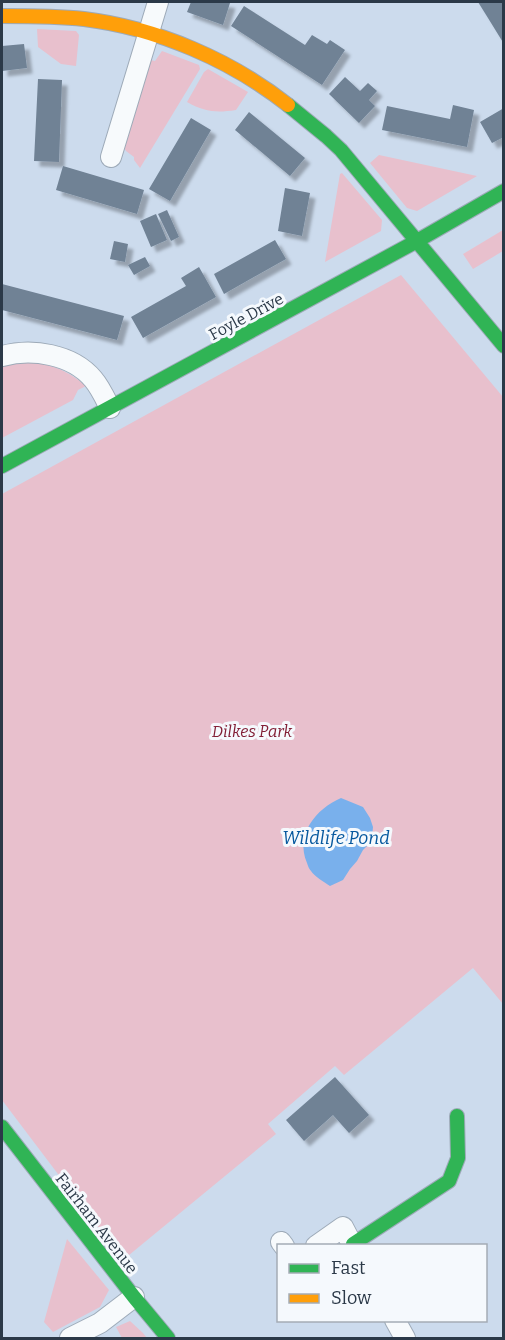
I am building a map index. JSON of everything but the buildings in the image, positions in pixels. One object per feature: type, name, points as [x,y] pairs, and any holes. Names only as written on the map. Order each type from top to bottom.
[{"type":"street","points":[[111,157],[147,32],[158,2]]},
{"type":"street","points":[[2,16],[58,16],[116,24],[147,32],[198,51],[243,73],[291,106],[334,144],[504,346]]},
{"type":"street","name":"Foyle Drive","points":[[2,466],[417,241],[504,191]]},
{"type":"street","points":[[2,356],[33,352],[49,354],[67,361],[93,379],[110,408]]},
{"type":"street","points":[[354,1244],[449,1180],[458,1158],[457,1116]]},
{"type":"street","name":"Fairham Avenue","points":[[2,1127],[168,1338]]},
{"type":"street","points":[[318,1244],[343,1227],[352,1244]]},
{"type":"street","points":[[70,1338],[100,1323],[134,1297]]},
{"type":"street","points":[[396,1322],[405,1338]]},
{"type":"green space","points":[[37,29],[76,31],[79,35],[76,66],[61,64],[38,47]]},
{"type":"green space","points":[[162,51],[199,65],[200,69],[140,168],[123,145],[146,59],[155,61]]},
{"type":"green space","points":[[208,69],[248,92],[236,110],[211,111],[187,102]]},
{"type":"green space","points":[[379,155],[477,176],[417,211],[407,208],[370,163]]},
{"type":"green space","points":[[342,173],[382,220],[381,231],[325,262],[340,174]]},
{"type":"green space","points":[[503,230],[503,251],[473,269],[463,254]]},
{"type":"green space","name":"Dilkes Park","points":[[401,275],[503,397],[503,1004],[473,968],[344,1075],[335,1066],[268,1124],[276,1134],[123,1260],[2,1100],[2,494]]},
{"type":"green space","points":[[21,361],[55,367],[86,386],[78,390],[73,400],[2,438],[2,364]]},
{"type":"green space","points":[[67,1239],[109,1290],[100,1307],[53,1332],[44,1322]]},
{"type":"green space","points":[[130,1321],[147,1338],[122,1338],[116,1327]]},
{"type":"water","name":"Wildlife Pond","points":[[341,798],[363,807],[373,827],[372,837],[371,842],[343,880],[330,886],[310,869],[304,852],[304,842],[310,824],[316,816]]},
{"type":"traffic: fast","points":[[288,105],[341,150],[504,346]]},
{"type":"traffic: fast","points":[[2,466],[417,241],[504,191]]},
{"type":"traffic: fast","points":[[353,1244],[449,1181],[458,1158],[457,1116]]},
{"type":"traffic: fast","points":[[2,1127],[168,1338]]},
{"type":"traffic: slow","points":[[2,16],[84,19],[111,23],[166,38],[218,60],[288,105]]}]
